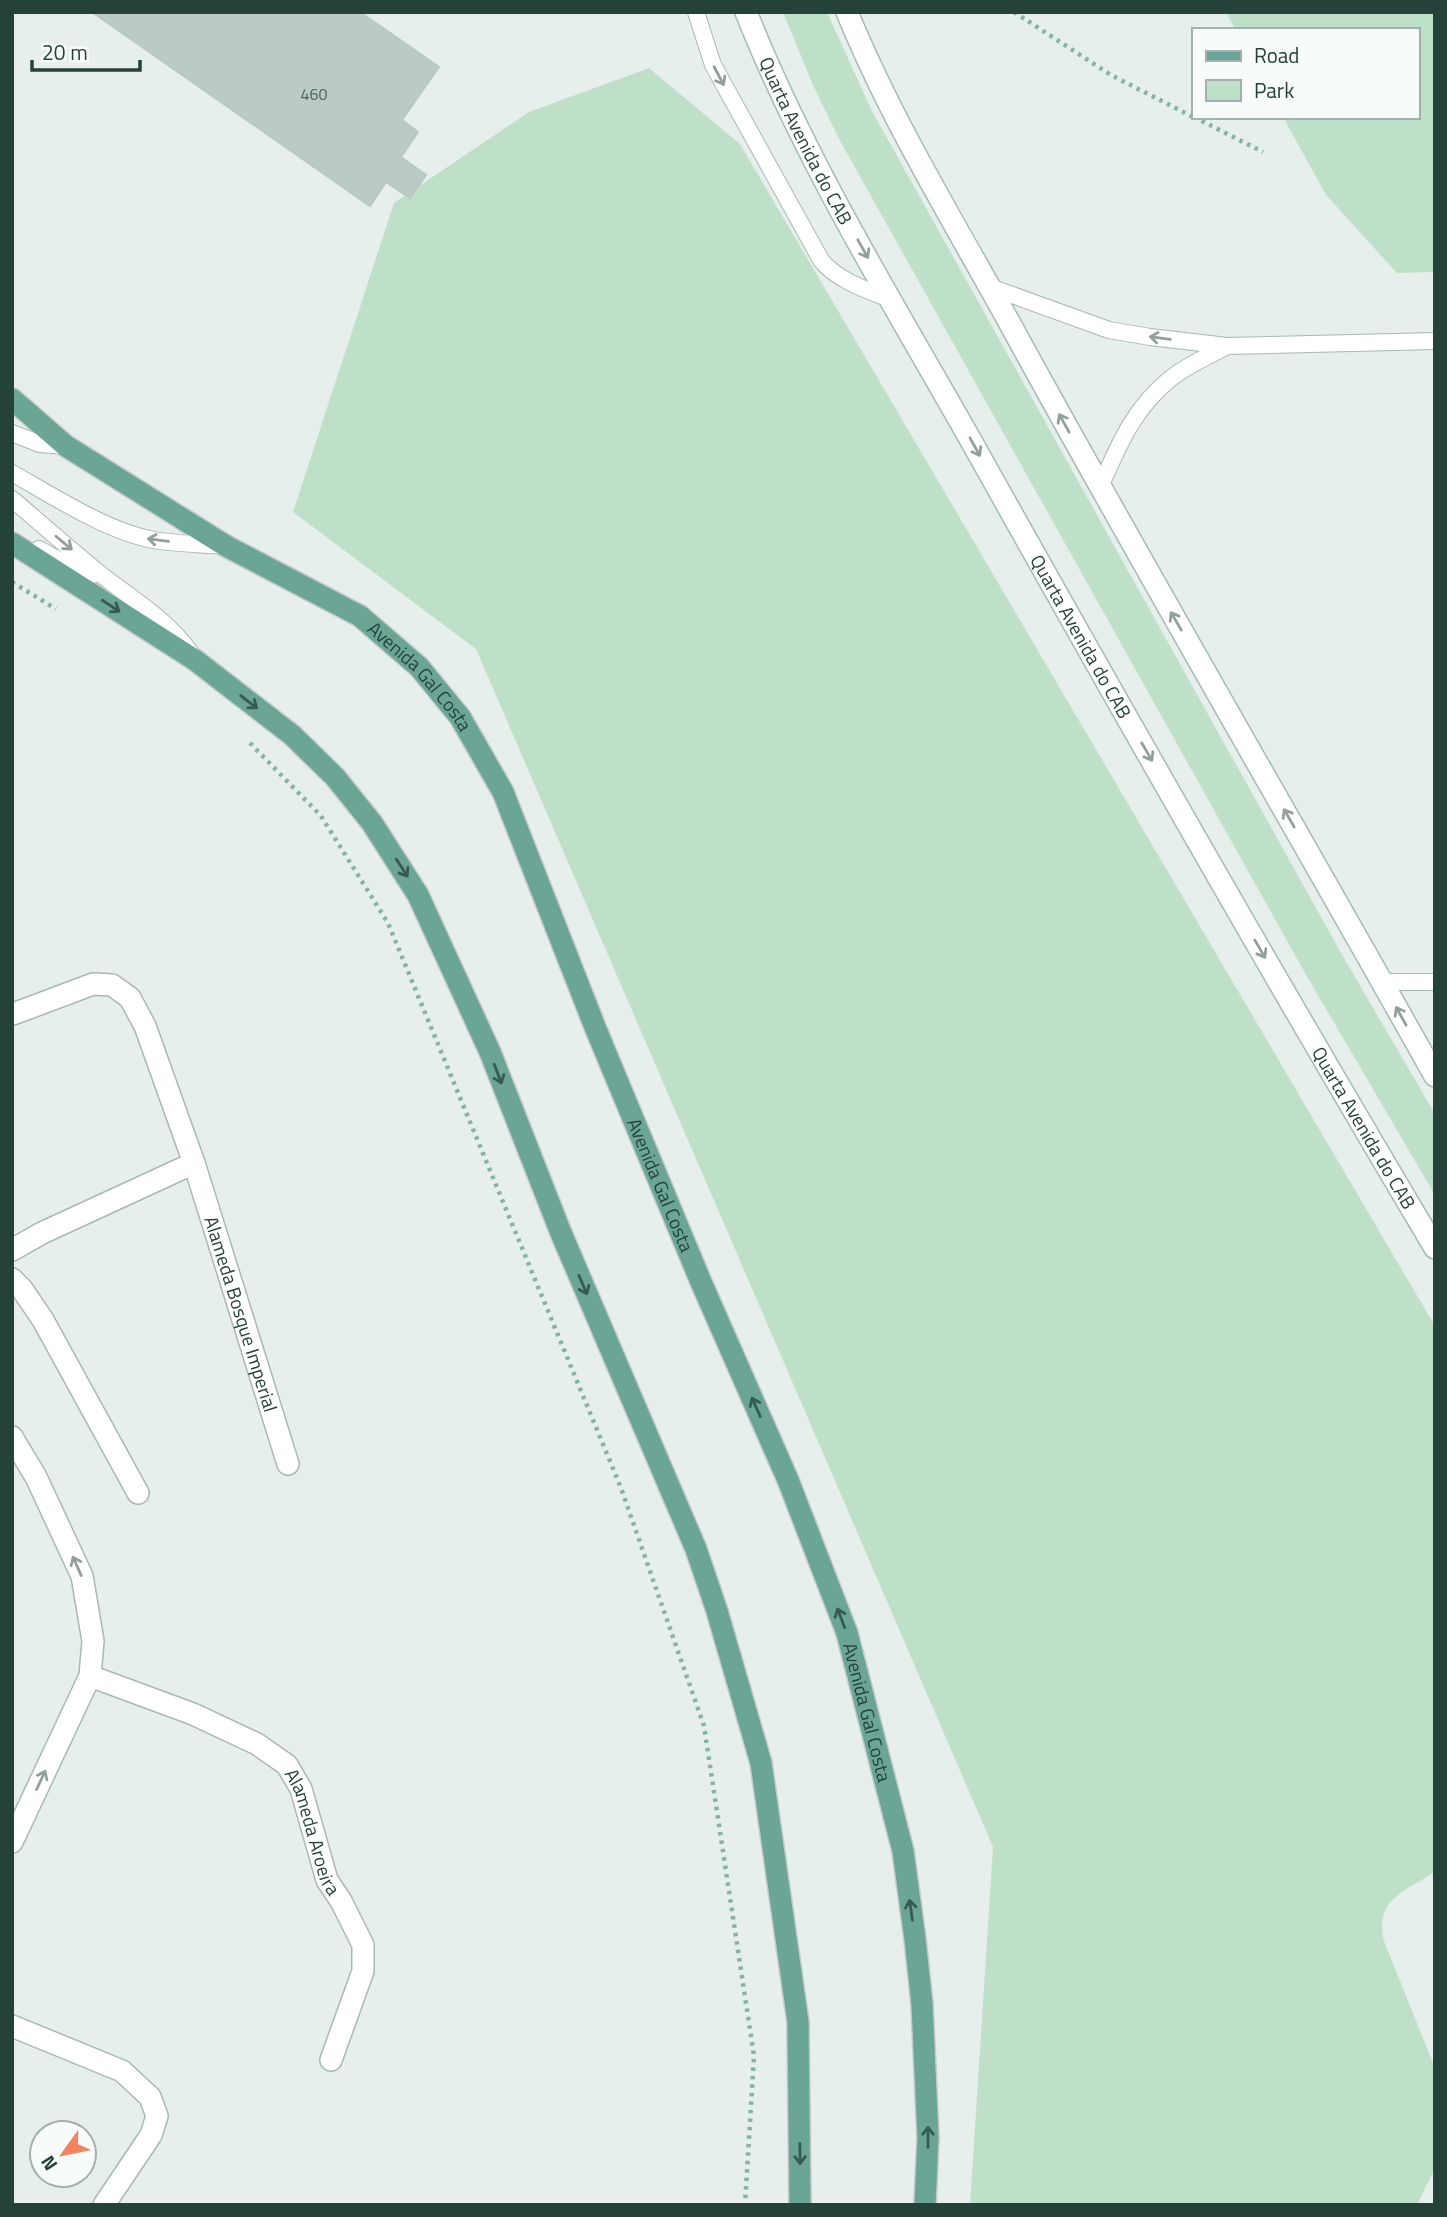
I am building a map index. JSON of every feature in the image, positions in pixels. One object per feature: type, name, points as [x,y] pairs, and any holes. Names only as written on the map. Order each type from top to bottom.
[{"type":"main road","name":"Quarta Avenida do CAB","points":[[746,12],[797,131],[1215,872],[1435,1248]]},
{"type":"main road","points":[[847,12],[871,71],[1100,487],[1435,1076]]},
{"type":"main road","name":"Avenida Gal Costa","points":[[12,399],[65,446],[226,546],[360,615],[419,667],[460,717],[503,792],[595,1027],[706,1294],[788,1480],[846,1633],[903,1851],[922,2004],[928,2137],[925,2205]]},
{"type":"main road","points":[[12,543],[195,660],[292,735],[335,777],[372,822],[418,895],[490,1052],[561,1233],[695,1549],[717,1611],[761,1763],[799,2022],[800,2205]]},
{"type":"main road","name":"Alameda Bosque Imperial","points":[[13,1014],[93,984],[112,985],[130,998],[145,1026],[194,1163],[288,1464]]},
{"type":"main road","points":[[12,1250],[42,1233],[194,1163]]},
{"type":"main road","points":[[12,1279],[43,1320],[138,1493]]},
{"type":"main road","points":[[12,1437],[36,1478],[82,1576],[93,1641],[90,1676],[12,1842]]},
{"type":"main road","name":"Alameda Aroeira","points":[[90,1676],[194,1714],[257,1744],[288,1765],[301,1789],[327,1880],[363,1945],[363,1971],[331,2060]]},
{"type":"main road","points":[[12,2026],[122,2071],[150,2097],[157,2116],[151,2135],[103,2205]]},
{"type":"lane","points":[[696,12],[713,65],[821,260],[831,271],[892,300]]},
{"type":"lane","points":[[990,287],[1109,330],[1227,346],[1435,341]]},
{"type":"lane","points":[[1100,487],[1128,425],[1145,403],[1172,377],[1227,346]]},
{"type":"lane","points":[[12,433],[40,444],[65,446]]},
{"type":"lane","points":[[12,473],[65,503],[125,531],[153,540],[226,546]]},
{"type":"lane","points":[[12,499],[109,580],[135,598],[181,639],[195,660]]},
{"type":"lane","points":[[12,533],[55,558],[109,580]]},
{"type":"lane","points":[[1382,982],[1435,982]]},
{"type":"path","points":[[1014,12],[1111,75],[1192,116]]},
{"type":"path","points":[[1198,119],[1262,152]]},
{"type":"path","points":[[12,582],[58,611]]},
{"type":"path","points":[[246,738],[321,816],[388,923],[621,1488],[704,1726],[754,2056],[745,2205]]},
{"type":"green space","points":[[783,12],[827,12],[872,111],[1341,953],[1435,1114],[1435,1195],[1305,973],[838,137]]},
{"type":"green space","points":[[1226,12],[1435,12],[1435,272],[1397,273],[1326,195],[1284,119],[1419,119],[1419,28],[1235,28]]},
{"type":"green space","points":[[649,68],[740,144],[1435,1326],[1435,1872],[1394,1898],[1388,1906],[1382,1927],[1384,1941],[1435,2068],[1435,2168],[1417,2205],[970,2205],[993,1847],[476,649],[293,512],[394,203],[529,112]]},
{"type":"building","points":[[92,12],[360,12],[439,67],[402,120],[418,132],[401,157],[426,175],[410,198],[386,182],[370,206]]}]
